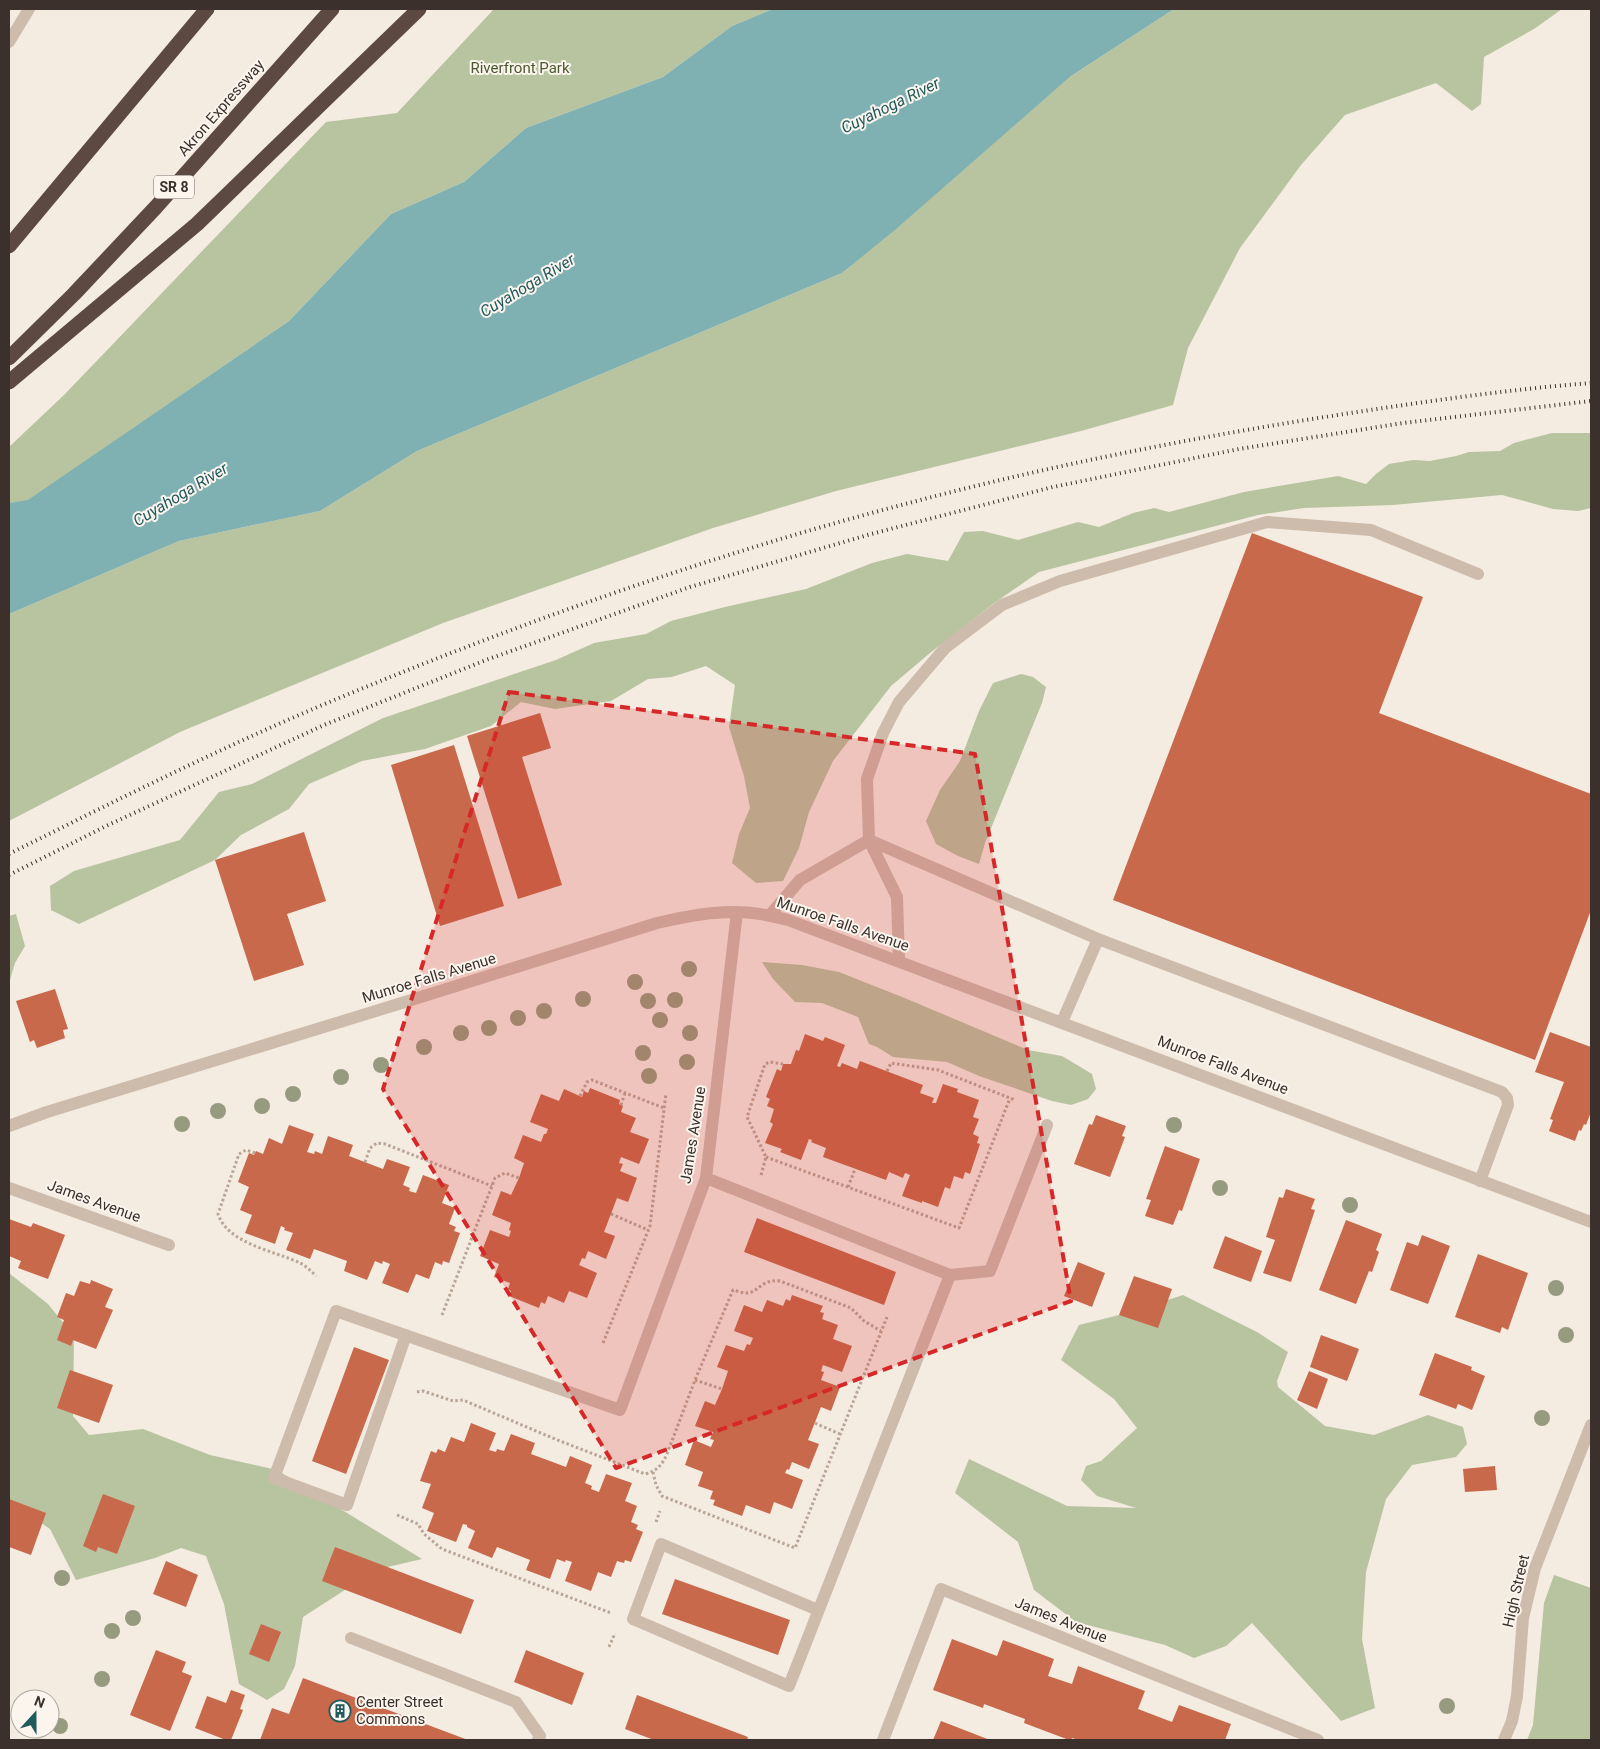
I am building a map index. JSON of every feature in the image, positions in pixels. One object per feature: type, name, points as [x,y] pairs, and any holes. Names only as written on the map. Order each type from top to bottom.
[{"type":"highway","points":[[9,246],[207,9]]},
{"type":"highway","name":"Akron Expressway","points":[[9,358],[74,294],[156,207],[332,9]]},
{"type":"highway","points":[[9,382],[197,224],[419,9]]},
{"type":"street","points":[[9,42],[29,9]]},
{"type":"street","points":[[899,961],[896,897],[869,840],[867,780],[883,733],[899,702],[945,648],[1002,606],[1060,581],[1267,522],[1371,530],[1478,574]]},
{"type":"street","points":[[770,916],[800,880],[869,840]]},
{"type":"street","points":[[869,840],[1098,939],[1502,1092],[1507,1098],[1508,1105],[1480,1180]]},
{"type":"street","name":"Munroe Falls Avenue","points":[[9,1126],[47,1112],[414,1000],[657,923],[681,918],[737,912],[788,920],[1591,1222]]},
{"type":"street","name":"James Avenue","points":[[406,1335],[347,1505],[274,1478],[336,1311],[412,1337],[525,1377],[610,1406],[620,1410],[706,1178],[737,912]]},
{"type":"street","points":[[1062,1022],[1098,939]]},
{"type":"street","points":[[706,1178],[950,1275],[990,1271],[1048,1125]]},
{"type":"street","name":"James Avenue","points":[[9,1188],[169,1245]]},
{"type":"street","points":[[818,1610],[661,1544],[633,1619],[789,1686],[950,1275]]},
{"type":"street","name":"High Street","points":[[1504,1740],[1512,1721],[1517,1696],[1524,1618],[1535,1568],[1591,1426]]},
{"type":"street","name":"James Avenue","points":[[883,1740],[941,1589],[1318,1740]]},
{"type":"street","points":[[351,1638],[516,1702],[540,1736],[538,1740]]},
{"type":"path","points":[[759,1182],[766,1157],[747,1117],[765,1064],[770,1062],[783,1064]]},
{"type":"path","points":[[887,1071],[890,1064],[938,1070],[1015,1100]]},
{"type":"path","points":[[580,1096],[587,1082],[592,1080],[664,1108]]},
{"type":"path","points":[[621,1105],[625,1093]]},
{"type":"path","points":[[603,1344],[648,1230],[666,1093]]},
{"type":"path","points":[[766,1157],[959,1228],[1010,1098]]},
{"type":"path","points":[[365,1162],[370,1148],[377,1143],[385,1144],[492,1186]]},
{"type":"path","points":[[255,1153],[246,1150],[239,1154],[218,1214],[220,1221],[233,1235],[303,1264],[316,1276]]},
{"type":"path","points":[[848,1187],[855,1169]]},
{"type":"path","points":[[442,1315],[495,1178],[505,1173],[519,1178]]},
{"type":"path","points":[[611,1214],[648,1230]]},
{"type":"path","points":[[417,1392],[423,1391],[453,1401],[463,1400],[645,1474],[653,1472],[662,1465],[733,1290],[746,1293],[755,1290],[770,1280],[780,1280],[851,1308],[864,1321],[881,1331]]},
{"type":"path","points":[[653,1472],[656,1485],[662,1496],[795,1548],[886,1318]]},
{"type":"path","points":[[695,1380],[722,1389]]},
{"type":"path","points":[[815,1423],[840,1434]]},
{"type":"path","points":[[397,1515],[418,1524],[424,1534],[442,1549],[612,1614]]},
{"type":"highlighted area","points":[[509,692],[975,754],[1071,1301],[616,1468],[383,1089]]},
{"type":"green space","name":"Riverfront Park","points":[[494,9],[773,9],[732,26],[663,77],[526,128],[464,182],[391,214],[289,321],[28,501],[9,503],[9,447],[64,395],[326,122],[397,113]]},
{"type":"green space","points":[[1174,9],[1562,9],[1534,29],[1484,57],[1481,104],[1472,111],[1436,83],[1345,115],[1301,165],[1240,248],[1188,348],[1173,405],[1081,431],[836,491],[713,528],[443,623],[180,732],[9,821],[9,614],[179,541],[320,511],[417,451],[842,273],[1071,76]]},
{"type":"green space","points":[[1552,433],[1591,433],[1591,508],[1578,511],[1553,509],[1502,495],[1393,505],[1304,508],[1258,515],[1039,572],[993,604],[891,686],[833,761],[809,812],[799,848],[783,881],[756,883],[732,863],[739,834],[750,808],[744,776],[729,727],[735,685],[706,666],[672,677],[648,679],[611,701],[555,709],[521,702],[491,726],[425,749],[362,761],[309,784],[289,809],[241,835],[215,860],[79,924],[51,910],[50,886],[74,871],[180,840],[219,792],[252,784],[383,718],[556,660],[594,643],[646,634],[671,621],[806,589],[872,563],[907,554],[948,561],[964,532],[983,531],[1018,540],[1078,522],[1099,527],[1133,513],[1154,508],[1169,512],[1244,492],[1338,476],[1366,484],[1389,464],[1413,460],[1430,461],[1469,452],[1500,451],[1514,443]]},
{"type":"green space","points":[[1021,674],[1033,677],[1046,687],[1042,703],[985,843],[979,864],[958,856],[936,844],[926,821],[940,790],[960,761],[979,711],[993,683]]},
{"type":"green space","points":[[16,914],[25,946],[15,963],[9,983],[9,916]]},
{"type":"green space","points":[[762,962],[802,965],[839,972],[1028,1050],[1062,1056],[1092,1074],[1096,1089],[1088,1099],[1071,1105],[1052,1101],[979,1076],[947,1062],[893,1057],[869,1044],[858,1017],[822,1003],[795,1002],[773,979]]},
{"type":"green space","points":[[9,1273],[48,1304],[74,1336],[73,1416],[89,1435],[143,1429],[210,1455],[277,1470],[422,1559],[362,1573],[351,1586],[303,1617],[295,1666],[284,1689],[267,1700],[239,1684],[224,1604],[206,1556],[181,1548],[155,1558],[76,1580],[50,1529],[22,1510],[9,1519]]},
{"type":"green space","points":[[1183,1295],[1257,1332],[1288,1352],[1277,1381],[1278,1387],[1325,1426],[1374,1435],[1428,1415],[1463,1427],[1467,1444],[1456,1457],[1412,1465],[1386,1499],[1366,1572],[1362,1639],[1375,1708],[1341,1721],[1252,1623],[1226,1646],[1194,1658],[1165,1645],[1076,1622],[1034,1590],[1018,1542],[955,1493],[969,1459],[1067,1506],[1136,1508],[1097,1496],[1081,1480],[1086,1466],[1101,1461],[1137,1428],[1114,1399],[1061,1360],[1079,1325],[1131,1312]]},
{"type":"green space","points":[[1554,1575],[1591,1588],[1591,1740],[1527,1740],[1533,1725],[1544,1603]]},
{"type":"water","name":"Cuyahoga River","points":[[773,9],[1174,9],[1071,76],[896,229],[842,273],[417,451],[320,511],[179,541],[9,614],[9,503],[28,500],[289,321],[391,214],[464,182],[526,128],[663,77],[732,26]]},
{"type":"building","points":[[1252,533],[1423,597],[1379,713],[1591,794],[1591,910],[1535,1060],[1113,900]]},
{"type":"building","points":[[540,713],[551,748],[522,757],[562,885],[518,899],[467,736]]},
{"type":"building","points":[[454,745],[504,906],[440,926],[391,765]]},
{"type":"building","points":[[304,832],[326,901],[287,914],[304,965],[254,981],[215,860]]},
{"type":"building","points":[[55,989],[68,1029],[63,1030],[65,1038],[37,1048],[34,1040],[30,1042],[16,1001]]},
{"type":"building","points":[[1550,1032],[1591,1047],[1591,1112],[1586,1125],[1584,1124],[1581,1131],[1579,1130],[1575,1141],[1549,1131],[1553,1120],[1550,1119],[1564,1082],[1535,1072]]},
{"type":"building","points":[[805,1034],[823,1041],[825,1037],[845,1045],[837,1066],[840,1067],[842,1063],[857,1069],[860,1061],[923,1085],[920,1093],[934,1098],[932,1103],[936,1103],[943,1084],[958,1089],[957,1092],[979,1100],[973,1117],[979,1119],[973,1134],[979,1137],[977,1143],[980,1144],[970,1174],[965,1172],[963,1179],[954,1176],[950,1189],[945,1187],[938,1207],[902,1196],[910,1175],[905,1173],[903,1178],[889,1172],[886,1180],[823,1157],[826,1148],[811,1142],[812,1140],[809,1139],[801,1160],[780,1152],[782,1149],[765,1143],[773,1124],[770,1122],[774,1109],[767,1106],[770,1099],[766,1097],[777,1069],[781,1071],[783,1064],[791,1064],[796,1050],[799,1051]]},
{"type":"building","points":[[590,1088],[620,1100],[619,1104],[623,1106],[621,1112],[636,1118],[630,1132],[649,1139],[639,1164],[621,1157],[619,1163],[623,1164],[620,1171],[637,1178],[628,1202],[617,1198],[604,1232],[615,1236],[606,1259],[588,1251],[585,1259],[582,1258],[579,1265],[597,1273],[587,1298],[569,1291],[564,1303],[548,1296],[545,1304],[541,1302],[539,1308],[509,1296],[511,1291],[508,1289],[510,1283],[494,1277],[499,1264],[480,1256],[490,1230],[509,1237],[511,1223],[492,1215],[501,1191],[511,1195],[519,1178],[524,1163],[514,1158],[523,1135],[541,1142],[544,1134],[546,1134],[548,1129],[530,1122],[541,1094],[559,1101],[564,1089],[582,1097],[584,1091],[588,1093]]},
{"type":"building","points":[[1096,1115],[1126,1126],[1122,1136],[1125,1137],[1110,1177],[1074,1164],[1089,1124],[1092,1125]]},
{"type":"building","points":[[289,1125],[314,1134],[307,1152],[314,1154],[315,1151],[322,1154],[328,1136],[353,1145],[349,1156],[383,1169],[387,1159],[410,1167],[403,1185],[410,1188],[409,1191],[416,1193],[423,1175],[449,1185],[442,1203],[455,1208],[449,1224],[456,1227],[454,1231],[460,1233],[449,1263],[443,1261],[442,1265],[435,1262],[429,1279],[416,1274],[408,1293],[382,1283],[390,1264],[383,1261],[382,1264],[375,1261],[367,1280],[344,1271],[347,1261],[314,1249],[310,1259],[286,1250],[293,1233],[284,1230],[285,1228],[281,1226],[275,1244],[245,1233],[252,1215],[240,1210],[249,1187],[238,1182],[249,1153],[254,1155],[256,1151],[263,1154],[269,1138],[282,1144]]},
{"type":"building","points":[[1165,1146],[1200,1159],[1182,1211],[1179,1210],[1173,1225],[1145,1216],[1151,1200],[1146,1199]]},
{"type":"building","points":[[1286,1189],[1315,1199],[1311,1209],[1315,1210],[1291,1282],[1263,1273],[1275,1240],[1266,1237],[1279,1197],[1283,1198]]},
{"type":"building","points":[[757,1218],[896,1272],[884,1305],[744,1252]]},
{"type":"building","points":[[9,1219],[31,1227],[33,1223],[65,1235],[48,1279],[18,1268],[21,1261],[9,1256]]},
{"type":"building","points":[[1346,1220],[1382,1234],[1376,1250],[1379,1252],[1372,1272],[1369,1271],[1356,1304],[1319,1290]]},
{"type":"building","points":[[1422,1235],[1450,1246],[1428,1304],[1390,1290],[1407,1242],[1418,1246]]},
{"type":"building","points":[[1225,1236],[1262,1251],[1251,1282],[1213,1268]]},
{"type":"building","points":[[1478,1254],[1528,1273],[1508,1330],[1502,1327],[1500,1333],[1455,1317]]},
{"type":"building","points":[[1078,1262],[1105,1273],[1092,1307],[1064,1296]]},
{"type":"building","points":[[1134,1276],[1172,1289],[1158,1328],[1119,1315]]},
{"type":"building","points":[[91,1280],[113,1289],[105,1307],[113,1310],[96,1349],[73,1340],[71,1346],[57,1340],[64,1320],[57,1317],[66,1293],[74,1296],[80,1281],[90,1284]]},
{"type":"building","points":[[792,1295],[823,1306],[820,1312],[824,1313],[822,1319],[838,1325],[833,1339],[852,1346],[842,1372],[823,1365],[821,1371],[824,1372],[821,1380],[840,1387],[831,1411],[821,1407],[808,1440],[819,1444],[809,1469],[792,1462],[789,1470],[787,1469],[785,1473],[803,1480],[792,1509],[774,1502],[770,1514],[746,1505],[742,1516],[713,1505],[715,1500],[710,1499],[713,1491],[698,1486],[703,1472],[685,1465],[694,1440],[711,1447],[714,1440],[710,1439],[713,1432],[695,1426],[705,1401],[715,1405],[722,1389],[728,1371],[717,1367],[726,1345],[744,1351],[747,1344],[750,1345],[753,1338],[734,1331],[744,1305],[762,1312],[767,1300],[783,1306],[786,1299],[790,1301]]},
{"type":"building","points":[[1321,1335],[1359,1349],[1347,1381],[1310,1367]]},
{"type":"building","points":[[354,1347],[389,1360],[346,1474],[312,1461]]},
{"type":"building","points":[[1435,1353],[1472,1367],[1471,1370],[1485,1376],[1472,1410],[1458,1404],[1456,1409],[1419,1395]]},
{"type":"building","points":[[70,1370],[113,1385],[99,1423],[57,1408]]},
{"type":"building","points":[[1309,1371],[1328,1379],[1317,1409],[1297,1400]]},
{"type":"building","points":[[471,1423],[496,1433],[489,1450],[496,1452],[497,1449],[504,1451],[511,1434],[535,1443],[531,1454],[566,1467],[570,1456],[592,1465],[585,1483],[592,1486],[591,1489],[599,1492],[606,1474],[632,1483],[625,1501],[637,1506],[631,1522],[638,1525],[636,1529],[643,1532],[631,1562],[625,1560],[624,1563],[617,1561],[611,1577],[598,1572],[591,1591],[565,1581],[572,1562],[557,1559],[550,1579],[526,1570],[530,1560],[497,1547],[492,1558],[468,1548],[475,1531],[467,1527],[467,1525],[463,1524],[456,1542],[427,1531],[434,1513],[422,1508],[431,1484],[420,1481],[431,1451],[436,1453],[438,1449],[445,1452],[451,1437],[464,1442]]},
{"type":"building","points":[[1495,1466],[1497,1490],[1465,1492],[1463,1469]]},
{"type":"building","points":[[103,1494],[135,1506],[117,1554],[98,1547],[96,1552],[83,1546]]},
{"type":"building","points":[[9,1499],[46,1513],[31,1555],[9,1547]]},
{"type":"building","points":[[335,1547],[474,1600],[461,1634],[322,1581]]},
{"type":"building","points":[[166,1561],[198,1575],[186,1607],[153,1594]]},
{"type":"building","points":[[675,1579],[790,1620],[778,1655],[662,1614]]},
{"type":"building","points":[[261,1624],[281,1632],[269,1662],[249,1654]]},
{"type":"building","points":[[952,1639],[997,1656],[1003,1640],[1054,1659],[1048,1676],[1072,1684],[1078,1666],[1145,1691],[1138,1709],[1172,1722],[1179,1705],[1231,1724],[1225,1740],[1079,1740],[1072,1738],[1069,1740],[1024,1723],[1025,1719],[984,1704],[983,1708],[933,1690]]},
{"type":"building","points":[[156,1650],[186,1662],[182,1672],[192,1676],[170,1731],[130,1715]]},
{"type":"building","points":[[526,1650],[584,1673],[572,1705],[514,1682]]},
{"type":"building","name":"Center Street Commons","points":[[303,1678],[468,1740],[260,1740],[272,1708],[289,1714]]},
{"type":"building","points":[[231,1690],[245,1695],[240,1709],[243,1710],[231,1740],[226,1740],[195,1728],[207,1696],[226,1703]]},
{"type":"building","points":[[637,1695],[748,1737],[747,1740],[654,1740],[625,1729]]},
{"type":"building","points":[[941,1721],[990,1740],[933,1740]]},
{"type":"railway","points":[[9,854],[224,749],[356,691],[561,612],[699,565],[839,522],[960,490],[1164,445],[1267,426],[1420,403],[1523,389],[1591,383]]},
{"type":"railway","points":[[9,875],[106,826],[324,725],[486,660],[690,587],[871,534],[1053,487],[1239,449],[1403,423],[1591,401]]},
{"type":"place","name":"Center Street Commons","points":[[340,1711]]}]
